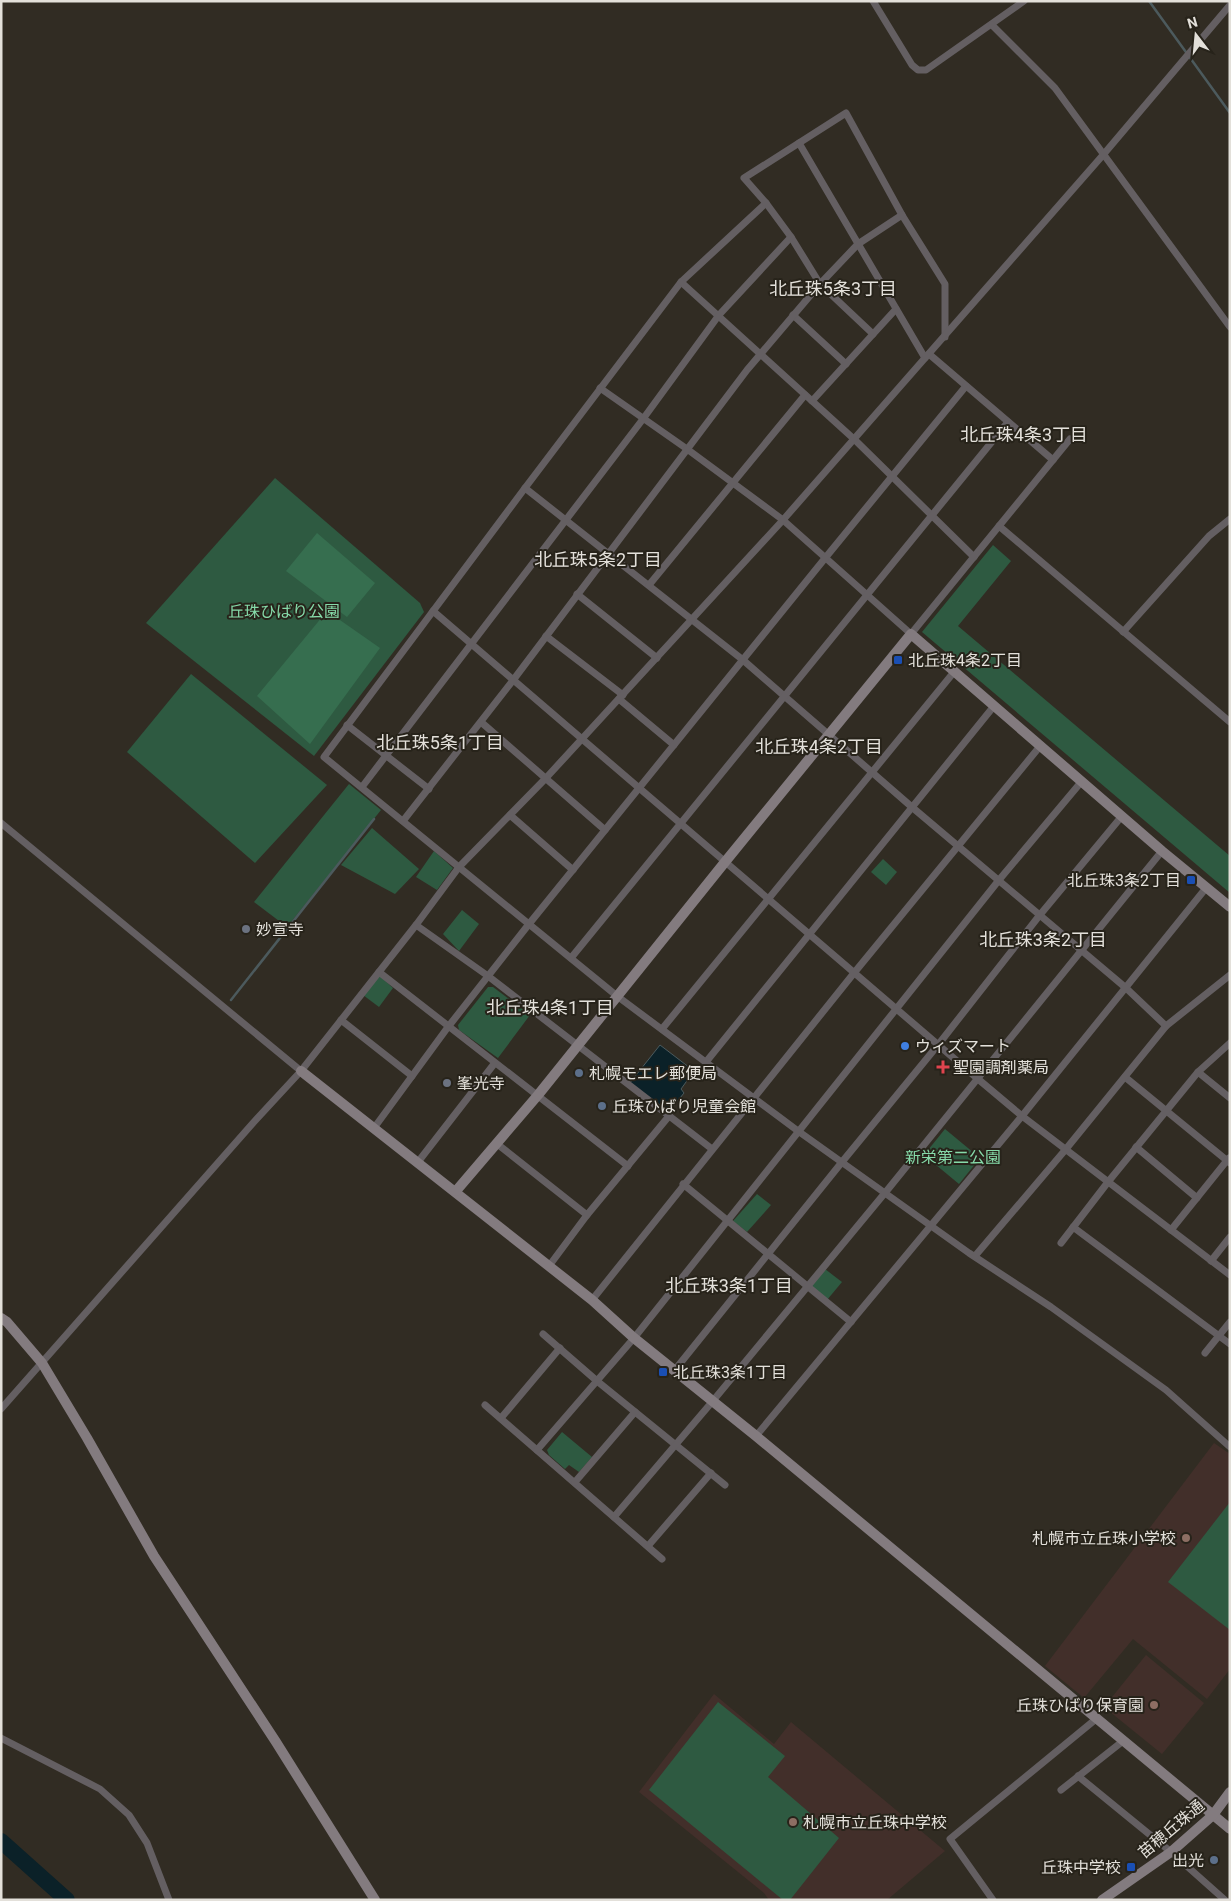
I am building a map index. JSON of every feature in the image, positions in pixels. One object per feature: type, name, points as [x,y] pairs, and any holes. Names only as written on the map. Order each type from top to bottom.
[{"type":"street","points":[[873,1],[912,66],[918,70],[926,70],[1024,1]]},
{"type":"street","points":[[1,1409],[252,1123],[301,1071],[416,925],[459,867],[546,778],[855,440],[1103,155],[1230,4]]},
{"type":"street","points":[[992,25],[1055,88],[1230,327]]},
{"type":"street","points":[[873,334],[820,284],[791,237],[766,203],[744,178],[846,113],[902,215],[945,284],[946,336]]},
{"type":"street","points":[[799,143],[896,309],[927,356],[966,386],[1053,460]]},
{"type":"street","points":[[766,203],[681,282],[324,756],[617,996],[798,1131],[1166,1390],[1230,1447]]},
{"type":"street","points":[[403,822],[514,679],[760,354],[820,284],[858,244],[902,215]]},
{"type":"street","points":[[362,787],[643,419],[719,315],[791,237]]},
{"type":"street","points":[[681,282],[855,440],[974,557]]},
{"type":"street","points":[[812,401],[896,309]]},
{"type":"street","points":[[794,315],[846,364]]},
{"type":"street","points":[[374,1128],[448,1027],[529,924],[966,386]]},
{"type":"street","points":[[600,388],[783,520],[954,672],[1230,907]]},
{"type":"street","points":[[649,585],[805,395]]},
{"type":"street","points":[[571,958],[1008,422]]},
{"type":"street","points":[[456,1191],[538,1095],[725,862],[1070,439]]},
{"type":"street","points":[[525,488],[567,519],[743,660],[1039,916],[1126,988],[1166,1026]]},
{"type":"street","points":[[1123,632],[1209,536],[1230,519]]},
{"type":"street","points":[[999,526],[1230,722]]},
{"type":"street","points":[[577,594],[657,658]]},
{"type":"street","points":[[433,611],[1022,1116],[1230,1275]]},
{"type":"street","points":[[546,636],[621,697],[674,745]]},
{"type":"street","points":[[662,1029],[954,672]]},
{"type":"street","points":[[706,1062],[994,706]]},
{"type":"street","points":[[481,722],[606,830]]},
{"type":"street","points":[[347,726],[429,789]]},
{"type":"street","points":[[592,1300],[683,1184],[1040,745]]},
{"type":"street","points":[[538,1450],[634,1338],[999,880],[1082,781]]},
{"type":"street","points":[[510,815],[573,870]]},
{"type":"street","points":[[674,1371],[938,1045],[1039,916],[1122,816]]},
{"type":"street","points":[[1,823],[301,1071],[456,1191],[592,1300],[634,1338],[756,1436],[1230,1829]]},
{"type":"street","points":[[614,1517],[886,1192],[1162,851]]},
{"type":"street","points":[[756,1436],[1022,1116],[1206,888]]},
{"type":"street","points":[[416,925],[488,976],[712,1149]]},
{"type":"street","points":[[379,972],[494,1064],[538,1095],[628,1166]]},
{"type":"street","points":[[975,1256],[1066,1149],[1166,1026],[1230,975]]},
{"type":"street","points":[[341,1020],[412,1076]]},
{"type":"street","points":[[1061,1243],[1198,1072],[1230,1043]]},
{"type":"street","points":[[418,1162],[494,1064]]},
{"type":"street","points":[[1198,1072],[1230,1098]]},
{"type":"street","points":[[1125,1077],[1229,1160],[1171,1230]]},
{"type":"street","points":[[549,1266],[587,1215],[669,1116]]},
{"type":"street","points":[[496,1143],[587,1215]]},
{"type":"street","points":[[1136,1148],[1196,1198]]},
{"type":"street","points":[[683,1184],[850,1322]]},
{"type":"street","points":[[1073,1227],[1230,1344]]},
{"type":"street","points":[[1211,1261],[1230,1237]]},
{"type":"street","points":[[1,1318],[42,1363],[154,1556],[276,1742],[375,1900]]},
{"type":"street","points":[[1205,1353],[1230,1322]]},
{"type":"street","points":[[543,1334],[597,1381],[725,1485]]},
{"type":"street","points":[[501,1418],[560,1348]]},
{"type":"street","points":[[484,1405],[662,1559]]},
{"type":"street","points":[[574,1482],[636,1412]]},
{"type":"street","points":[[648,1546],[711,1473]]},
{"type":"street","points":[[993,1900],[950,1839],[1096,1719]]},
{"type":"street","points":[[1,1738],[100,1789],[129,1815],[147,1843],[170,1900]]},
{"type":"street","points":[[1061,1790],[1123,1741]]},
{"type":"street","points":[[1078,1776],[1171,1852],[1224,1900]]},
{"type":"street","name":"苗穂丘珠通","points":[[1102,1900],[1171,1852],[1213,1815],[1230,1792]]},
{"type":"shaded area","name":"札幌市立丘珠小学校","points":[[1214,1443],[1230,1454],[1230,1669],[1207,1699],[1133,1639],[1084,1698],[1045,1666]]},
{"type":"shaded area","name":"丘珠ひばり保育園","points":[[1146,1655],[1204,1703],[1162,1754],[1104,1707]]},
{"type":"shaded area","name":"札幌市立丘珠中学校","points":[[714,1694],[774,1744],[791,1722],[945,1851],[887,1900],[769,1900],[764,1893],[639,1792]]},
{"type":"green space","name":"丘珠ひばり公園","points":[[275,478],[420,603],[424,612],[314,756],[146,623]]},
{"type":"green space","points":[[317,533],[375,583],[347,617],[286,571]]},
{"type":"green space","points":[[993,545],[1011,561],[958,626],[1230,856],[1230,893],[922,632]]},
{"type":"green space","points":[[327,611],[380,648],[310,744],[257,696]]},
{"type":"green space","points":[[191,674],[327,785],[255,863],[127,752]]},
{"type":"green space","points":[[349,784],[381,810],[287,927],[254,902]]},
{"type":"green space","points":[[372,828],[419,869],[395,894],[341,865]]},
{"type":"green space","points":[[434,851],[453,868],[437,890],[416,877]]},
{"type":"green space","points":[[883,859],[897,872],[886,885],[871,872]]},
{"type":"green space","points":[[462,910],[479,924],[459,951],[443,934]]},
{"type":"green space","points":[[379,975],[393,988],[379,1007],[363,995]]},
{"type":"green space","points":[[488,987],[493,987],[530,1015],[498,1058],[459,1030],[458,1025]]},
{"type":"green space","name":"新栄第二公園","points":[[945,1129],[980,1158],[959,1184],[924,1155]]},
{"type":"green space","points":[[757,1194],[771,1205],[747,1232],[733,1221]]},
{"type":"green space","points":[[825,1269],[842,1282],[827,1300],[810,1286]]},
{"type":"green space","points":[[562,1432],[592,1457],[579,1472],[569,1465],[565,1469],[549,1455],[547,1450]]},
{"type":"green space","points":[[1230,1502],[1230,1630],[1168,1582]]},
{"type":"green space","points":[[718,1702],[785,1756],[768,1777],[839,1838],[790,1900],[783,1900],[649,1790]]},
{"type":"water","points":[[660,1045],[694,1071],[681,1089],[684,1093],[667,1114],[629,1084]]},
{"type":"waterway","points":[[1149,1],[1230,113]]},
{"type":"waterway","points":[[231,1000],[374,819]]},
{"type":"waterway","points":[[1,1841],[67,1900]]},
{"type":"place","name":"北丘珠4条2丁目","points":[[898,660]]},
{"type":"place","name":"北丘珠3条2丁目","points":[[1191,880]]},
{"type":"place","name":"妙宣寺","points":[[246,929]]},
{"type":"place","name":"ウィズマート","points":[[905,1046]]},
{"type":"place","name":"聖園調剤薬局","points":[[943,1067]]},
{"type":"place","name":"札幌モエレ郵便局","points":[[579,1073]]},
{"type":"place","name":"峯光寺","points":[[447,1083]]},
{"type":"place","name":"丘珠ひばり児童会館","points":[[602,1106]]},
{"type":"place","name":"北丘珠3条1丁目","points":[[663,1372]]},
{"type":"place","name":"札幌市立丘珠小学校","points":[[1186,1538]]},
{"type":"place","name":"丘珠ひばり保育園","points":[[1154,1705]]},
{"type":"place","name":"札幌市立丘珠中学校","points":[[793,1822]]},
{"type":"place","name":"出光","points":[[1214,1860]]},
{"type":"place","name":"丘珠中学校","points":[[1131,1867]]},
{"type":"district","name":"北丘珠5条3丁目","points":[[833,288]]},
{"type":"district","name":"北丘珠4条3丁目","points":[[1024,434]]},
{"type":"district","name":"北丘珠5条2丁目","points":[[598,559]]},
{"type":"district","name":"北丘珠5条1丁目","points":[[440,742]]},
{"type":"district","name":"北丘珠4条2丁目","points":[[819,746]]},
{"type":"district","name":"北丘珠3条2丁目","points":[[1043,939]]},
{"type":"district","name":"北丘珠4条1丁目","points":[[550,1007]]},
{"type":"district","name":"北丘珠3条1丁目","points":[[729,1285]]}]
